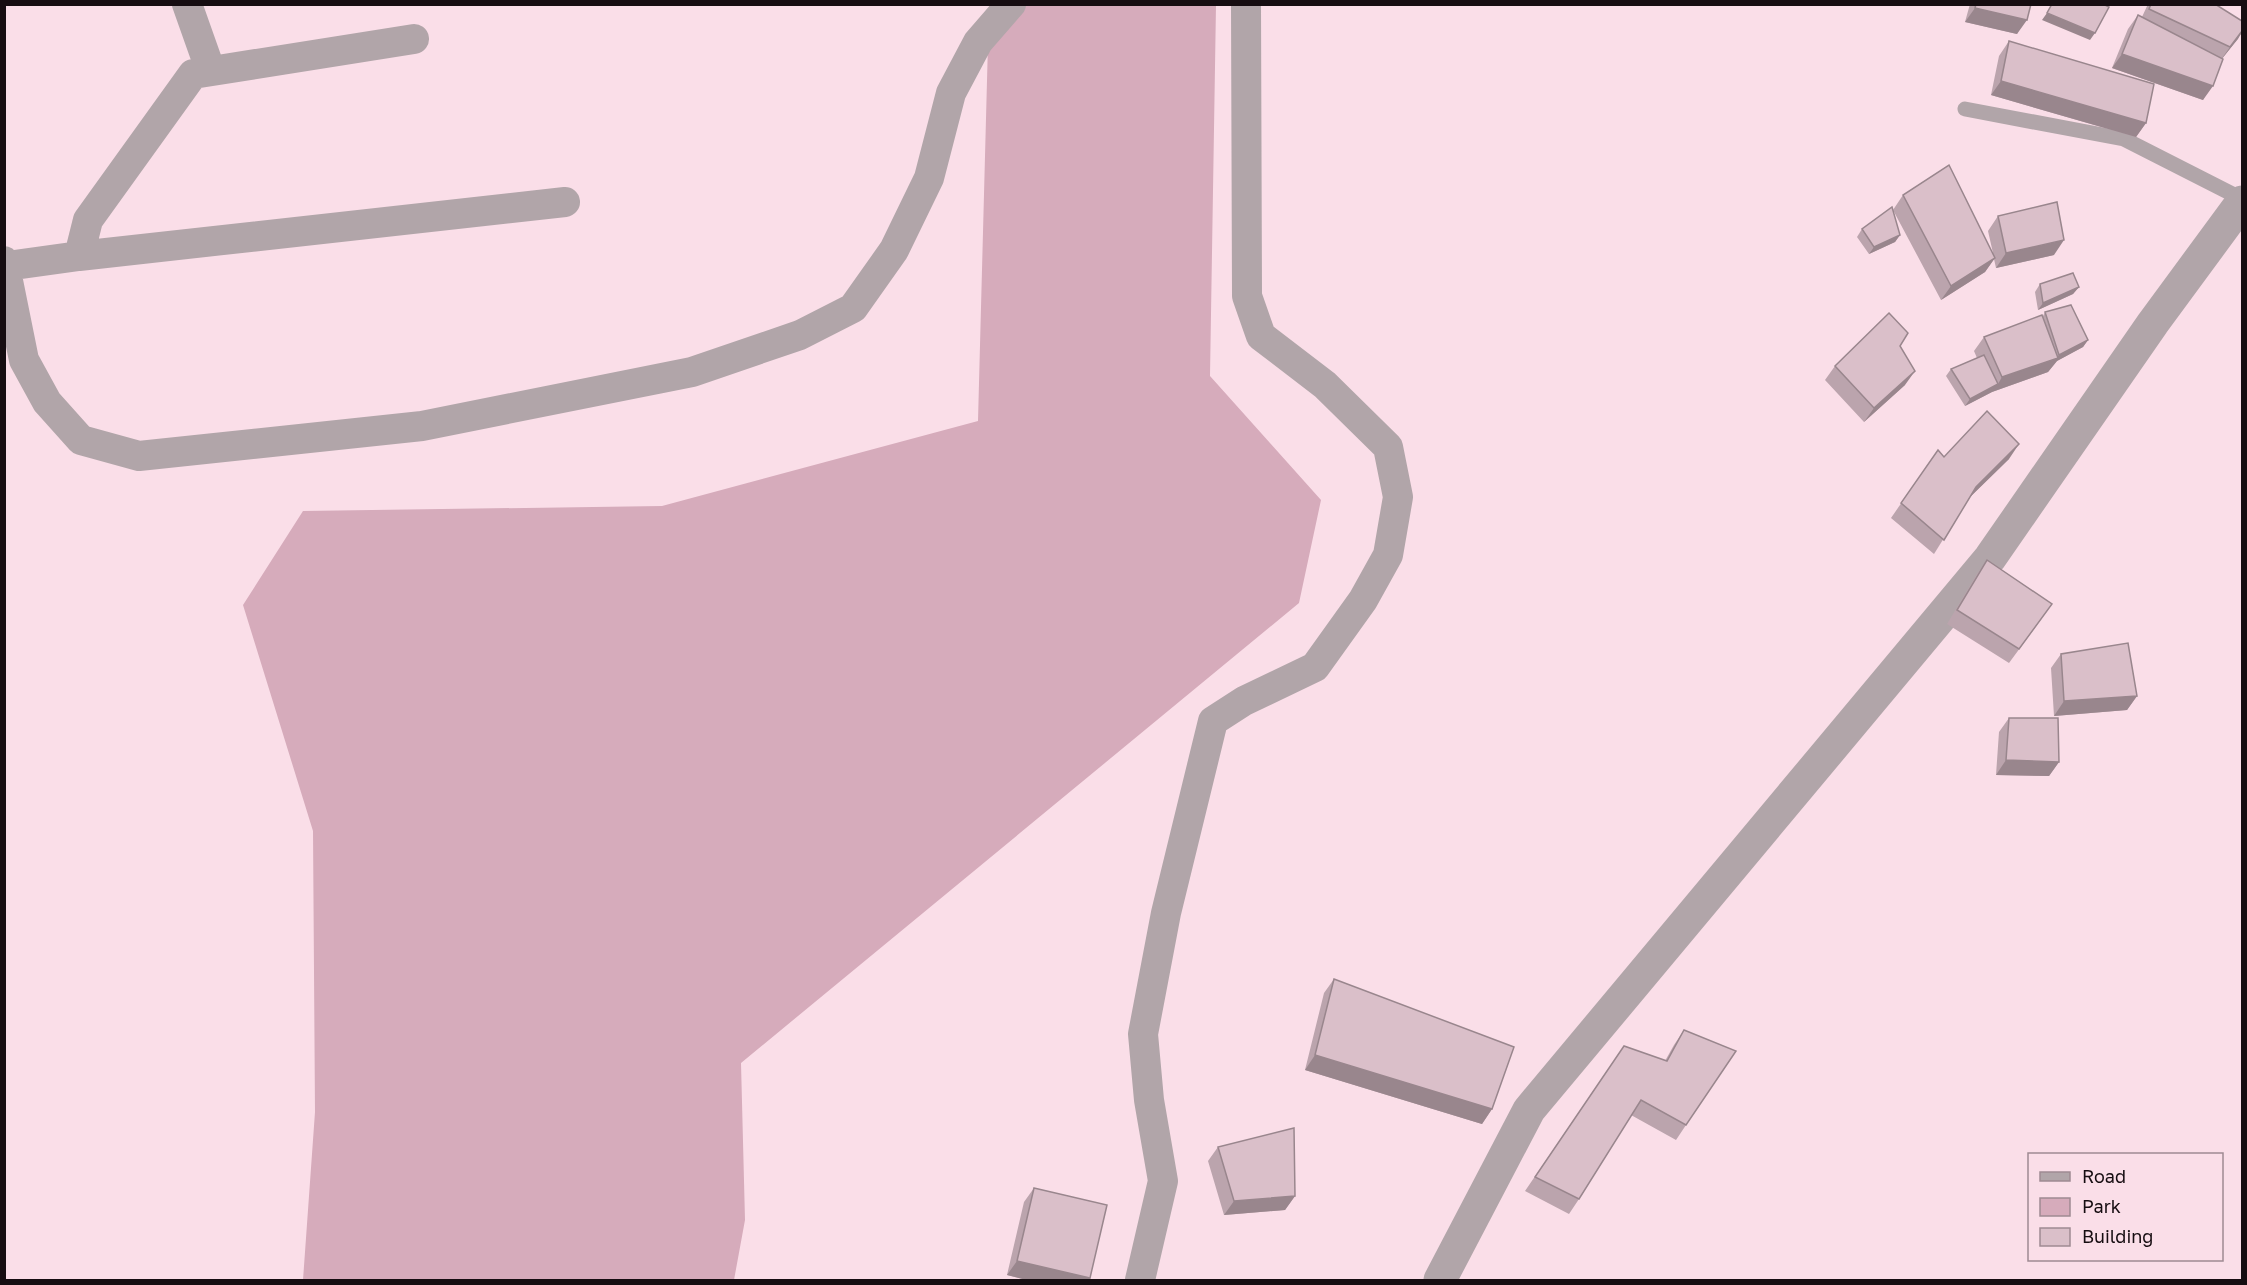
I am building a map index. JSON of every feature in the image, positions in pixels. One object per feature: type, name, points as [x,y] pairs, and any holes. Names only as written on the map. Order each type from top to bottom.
[{"type":"street","points":[[188,4],[210,69]]},
{"type":"street","points":[[565,202],[6,264],[24,360],[48,402],[81,440],[139,456],[422,426],[692,372],[800,335],[853,308],[894,250],[930,178],[951,93],[978,42],[1011,4]]},
{"type":"street","points":[[1140,1281],[1163,1181],[1149,1100],[1143,1034],[1166,913],[1213,721],[1244,701],[1315,667],[1363,600],[1388,555],[1398,497],[1388,447],[1325,385],[1262,336],[1247,296],[1246,4]]},
{"type":"street","points":[[79,256],[88,220],[193,74],[210,69],[414,39]]},
{"type":"street","points":[[1440,1281],[1529,1110],[1990,558],[2153,323],[2242,200]]},
{"type":"lane","points":[[1965,109],[2124,139],[2242,200]]},
{"type":"green space","points":[[989,5],[1216,5],[1210,376],[1321,500],[1299,603],[741,1063],[745,1220],[734,1280],[303,1280],[315,1112],[313,831],[243,605],[303,511],[662,506],[978,421]]},
{"type":"building","points":[[1976,4],[2031,4],[2027,20],[1975,8]]},
{"type":"building","points":[[2052,4],[2103,4],[2109,7],[2095,33],[2047,13]]},
{"type":"building","points":[[2151,4],[2215,4],[2242,21],[2242,31],[2230,47],[2149,9]]},
{"type":"building","points":[[2138,15],[2223,59],[2213,86],[2122,54]]},
{"type":"building","points":[[2009,41],[2154,84],[2146,123],[2001,81]]},
{"type":"building","points":[[1949,165],[1995,258],[1951,286],[1903,195]]},
{"type":"building","points":[[2057,202],[2064,240],[2006,253],[1998,216]]},
{"type":"building","points":[[1892,207],[1900,235],[1874,247],[1862,229]]},
{"type":"building","points":[[2073,273],[2079,287],[2043,303],[2040,284]]},
{"type":"building","points":[[2071,305],[2088,340],[2059,355],[2045,312]]},
{"type":"building","points":[[1889,313],[1908,333],[1900,346],[1915,371],[1874,408],[1835,366]]},
{"type":"building","points":[[2042,315],[2058,358],[2002,377],[1984,337]]},
{"type":"building","points":[[1984,355],[1998,384],[1970,399],[1951,369]]},
{"type":"building","points":[[1987,411],[2019,444],[1976,487],[1944,540],[1901,503],[1938,450],[1944,457]]},
{"type":"building","points":[[1987,560],[2052,604],[2019,649],[1957,610]]},
{"type":"building","points":[[2128,643],[2137,696],[2064,701],[2061,654]]},
{"type":"building","points":[[2009,718],[2058,718],[2059,762],[2006,760]]},
{"type":"building","points":[[1334,979],[1514,1047],[1492,1109],[1315,1055]]},
{"type":"building","points":[[1684,1030],[1736,1051],[1686,1125],[1641,1100],[1579,1199],[1535,1177],[1624,1046],[1667,1061]]},
{"type":"building","points":[[1294,1128],[1295,1196],[1234,1201],[1218,1147]]},
{"type":"building","points":[[1034,1188],[1107,1205],[1090,1278],[1017,1261]]}]
